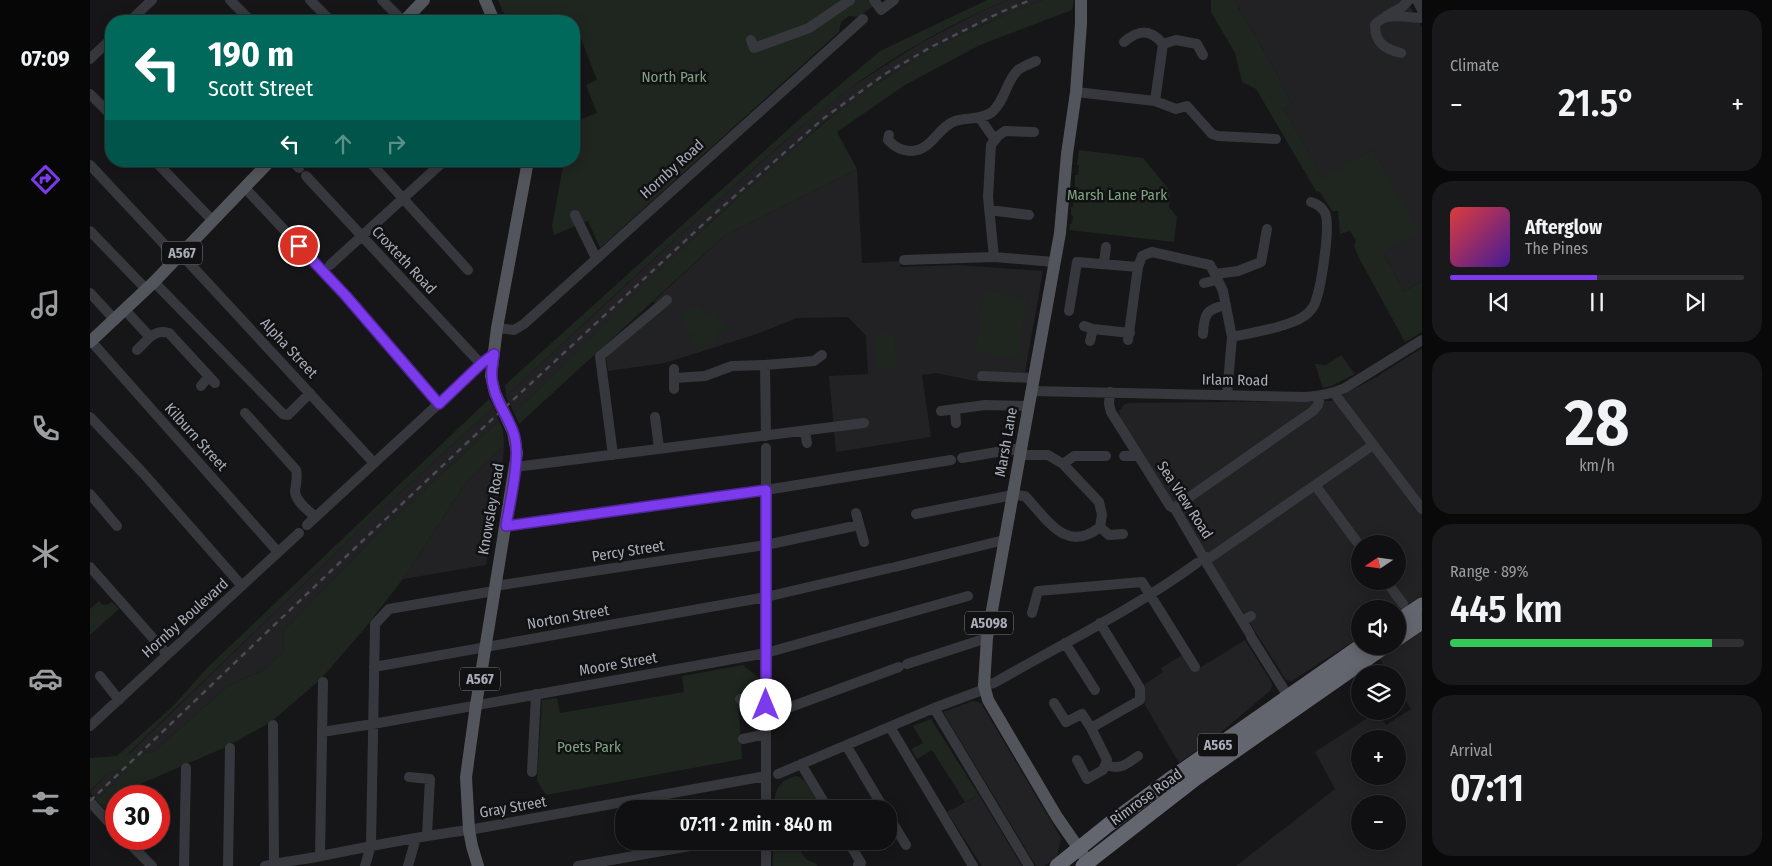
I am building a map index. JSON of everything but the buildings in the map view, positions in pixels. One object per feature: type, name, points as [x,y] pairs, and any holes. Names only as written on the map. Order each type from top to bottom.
[{"type":"highway","points":[[1406,616],[1417,609]]},
{"type":"highway","points":[[1406,626],[1417,609]]},
{"type":"highway","name":"Rimrose Road","points":[[1057,866],[1169,780],[1351,653]]},
{"type":"highway","name":"Rimrose Road","points":[[1086,864],[1202,773],[1372,655]]},
{"type":"main road","points":[[410,15],[424,0]]},
{"type":"main road","points":[[485,0],[491,15]]},
{"type":"main road","name":"Marsh Lane","points":[[1081,0],[1082,23],[1076,92],[1067,154],[1060,233],[1032,391],[1019,452],[987,638],[984,687],[988,700],[1005,730],[1086,864]]},
{"type":"main road","name":"A567","points":[[90,342],[150,286],[264,167]]},
{"type":"main road","name":"Knowsley Road","points":[[474,864],[469,830],[466,777],[485,647],[517,454],[515,438],[493,387],[491,376],[497,328],[527,167]]},
{"type":"street","points":[[136,15],[152,0]]},
{"type":"street","points":[[230,0],[245,15]]},
{"type":"street","points":[[310,0],[325,15]]},
{"type":"street","points":[[382,0],[398,15]]},
{"type":"street","points":[[751,40],[754,48],[809,28],[850,0]]},
{"type":"street","points":[[874,0],[880,10],[894,0]]},
{"type":"street","points":[[1401,52],[1389,50],[1378,40],[1375,26],[1378,20],[1402,7],[1409,0]]},
{"type":"street","points":[[1417,0],[1422,10]]},
{"type":"street","points":[[1386,16],[1422,18]]},
{"type":"street","name":"Hornby Road","points":[[497,328],[514,330],[524,324],[863,19]]},
{"type":"street","points":[[1124,42],[1134,33],[1145,32],[1158,37],[1163,44],[1155,101]]},
{"type":"street","points":[[1163,44],[1176,40],[1197,44],[1203,55]]},
{"type":"street","points":[[90,59],[105,45]]},
{"type":"street","points":[[889,135],[888,140],[905,151],[917,150],[926,146],[946,126],[954,121],[979,117],[994,110],[1013,76],[1020,68],[1036,61]]},
{"type":"street","points":[[1076,92],[1155,101],[1176,109],[1187,106],[1212,134],[1218,136],[1276,139]]},
{"type":"street","points":[[90,94],[105,109]]},
{"type":"street","points":[[979,117],[995,140]]},
{"type":"street","points":[[994,257],[989,210],[991,145],[1005,131],[1034,132]]},
{"type":"street","name":"Alpha Street","points":[[90,165],[310,393],[374,463]]},
{"type":"street","points":[[160,167],[213,221]]},
{"type":"street","points":[[375,167],[468,270]]},
{"type":"street","points":[[330,265],[437,167]]},
{"type":"street","name":"Croxteth Road","points":[[306,176],[481,364]]},
{"type":"street","points":[[245,188],[346,296],[439,404]]},
{"type":"street","points":[[1232,338],[1291,323],[1308,314],[1314,304],[1324,257],[1327,231],[1326,214],[1320,206],[1311,202]]},
{"type":"street","points":[[989,210],[1029,215]]},
{"type":"street","points":[[575,215],[596,258]]},
{"type":"street","points":[[1204,283],[1216,277],[1262,262],[1268,228]]},
{"type":"street","points":[[90,231],[283,414],[288,415],[310,393]]},
{"type":"street","points":[[1104,263],[1106,246]]},
{"type":"street","points":[[1090,341],[1088,327],[1129,337],[1138,267],[1142,256],[1152,252],[1210,265],[1224,291],[1232,338],[1227,395]]},
{"type":"street","points":[[904,260],[994,257],[1054,262]]},
{"type":"street","points":[[1069,311],[1077,262],[1138,267]]},
{"type":"street","points":[[90,292],[115,320]]},
{"type":"street","points":[[613,455],[600,356],[667,300]]},
{"type":"street","points":[[1203,334],[1205,307],[1212,308],[1226,305]]},
{"type":"street","points":[[125,310],[150,338]]},
{"type":"street","points":[[137,350],[156,333],[161,331],[169,333],[212,380],[201,386]]},
{"type":"street","name":"Irlam Road","points":[[1032,391],[1320,396],[1334,393],[1355,383],[1422,340]]},
{"type":"street","name":"Kilburn Street","points":[[90,342],[278,552]]},
{"type":"street","name":"Hornby Boulevard","points":[[90,726],[494,354]]},
{"type":"street","points":[[674,389],[674,374],[705,376],[732,366],[814,361],[822,355]]},
{"type":"street","points":[[765,365],[766,436]]},
{"type":"street","points":[[982,376],[1034,378]]},
{"type":"street","name":"Sea View Road","points":[[1110,392],[1109,404],[1111,412],[1170,506],[1175,510],[1202,555],[1202,561],[1207,564],[1288,696]]},
{"type":"street","points":[[1334,393],[1422,508]]},
{"type":"street","points":[[1175,510],[1178,505],[1313,411],[1318,405],[1320,396]]},
{"type":"street","points":[[941,411],[985,405],[1029,406]]},
{"type":"street","points":[[955,409],[956,423]]},
{"type":"street","points":[[90,417],[144,474],[242,586]]},
{"type":"street","points":[[655,417],[659,448]]},
{"type":"street","points":[[244,430],[248,418],[296,470],[298,476],[295,494],[297,499],[315,517]]},
{"type":"street","points":[[515,467],[864,423]]},
{"type":"street","points":[[805,431],[807,444]]},
{"type":"street","points":[[778,774],[984,687],[1065,643],[1175,580],[1211,557],[1373,445]]},
{"type":"street","points":[[766,448],[766,800]]},
{"type":"street","points":[[916,514],[1012,495],[1025,496],[1062,534],[1074,538],[1089,535],[1100,526],[1102,515],[1100,502],[1063,464],[1048,455],[1019,452],[962,458]]},
{"type":"street","points":[[1063,464],[1074,456],[1106,456]]},
{"type":"street","points":[[1124,456],[1138,456]]},
{"type":"street","points":[[506,526],[766,490],[951,460]]},
{"type":"street","points":[[1315,484],[1352,535]]},
{"type":"street","points":[[90,494],[117,526]]},
{"type":"street","points":[[856,513],[864,542]]},
{"type":"street","name":"Percy Street","points":[[374,667],[375,624],[389,609],[495,588],[766,545],[859,525]]},
{"type":"street","points":[[1100,526],[1109,535],[1123,534]]},
{"type":"street","name":"Norton Street","points":[[374,667],[766,597],[1004,540]]},
{"type":"street","points":[[90,567],[167,654]]},
{"type":"street","points":[[1032,613],[1038,591],[1142,582],[1195,667]]},
{"type":"street","points":[[1396,590],[1417,609]]},
{"type":"street","points":[[938,592],[941,603]]},
{"type":"street","name":"Moore Street","points":[[322,732],[766,653],[968,596]]},
{"type":"street","points":[[1242,621],[1251,616]]},
{"type":"street","points":[[1091,728],[1140,700],[1140,688],[1100,623]]},
{"type":"street","points":[[766,716],[903,665],[987,638]]},
{"type":"street","points":[[1065,643],[1095,690]]},
{"type":"street","points":[[365,866],[371,845],[374,667]]},
{"type":"street","points":[[100,676],[118,700]]},
{"type":"street","points":[[320,856],[323,682]]},
{"type":"street","points":[[532,772],[536,694]]},
{"type":"street","points":[[740,700],[766,695]]},
{"type":"street","points":[[1054,703],[1066,722],[1082,714],[1107,760],[1103,770],[1087,779],[1077,760]]},
{"type":"street","points":[[934,708],[1029,866]]},
{"type":"street","points":[[269,865],[273,724]]},
{"type":"street","points":[[890,727],[974,866]]},
{"type":"street","points":[[743,739],[766,734]]},
{"type":"street","points":[[846,745],[879,800]]},
{"type":"street","points":[[228,866],[230,748]]},
{"type":"street","points":[[1105,765],[1114,768],[1121,767],[1138,756]]},
{"type":"street","points":[[801,764],[823,800]]},
{"type":"street","points":[[184,866],[186,768]]},
{"type":"street","name":"Gray Street","points":[[269,865],[371,845],[469,830],[766,776]]},
{"type":"street","points":[[409,777],[430,779],[427,835]]},
{"type":"street","points":[[90,802],[105,818]]},
{"type":"street","points":[[897,830],[906,845]]},
{"type":"street","points":[[408,866],[416,838]]},
{"type":"street","points":[[135,850],[150,866]]},
{"type":"street","points":[[578,866],[668,850]]},
{"type":"street","points":[[766,850],[766,866]]},
{"type":"street","points":[[854,850],[862,863],[858,866]]},
{"type":"shaded area","points":[[1007,0],[1043,0],[984,24],[922,56],[886,77],[824,122],[713,220],[514,413],[506,396],[706,211],[816,114],[850,88],[919,44]]},
{"type":"shaded area","points":[[1234,0],[1406,0],[1422,27],[1422,281],[1404,292],[1383,253],[1373,150],[1323,179],[1284,109],[1292,104],[1278,80],[1280,79]]},
{"type":"shaded area","points":[[857,169],[862,263],[900,261],[900,267],[957,265],[1043,271],[1025,372],[981,372],[980,382],[936,373],[922,375],[931,437],[836,452],[829,376],[868,374],[866,336],[848,317],[797,318],[757,334],[665,363],[608,371],[606,356],[662,309],[653,302],[725,235]]},
{"type":"shaded area","points":[[1422,348],[1422,596],[1406,607],[1406,600],[1351,600],[1351,643],[1292,681],[1286,680],[1120,418],[1119,411],[1128,403],[1331,401],[1373,379]]},
{"type":"shaded area","points":[[494,407],[499,421],[377,534],[284,630],[283,652],[266,669],[228,686],[153,752],[127,756],[373,517]]},
{"type":"shaded area","points":[[504,446],[502,472],[486,565],[403,579],[467,481]]},
{"type":"shaded area","points":[[1422,632],[1422,866],[1236,866],[1335,789],[1315,752],[1365,720],[1383,720],[1386,725],[1394,720],[1406,720],[1406,712],[1411,709],[1406,701],[1406,665],[1383,665],[1379,658],[1384,655],[1406,655],[1406,642]]},
{"type":"shaded area","points":[[1245,640],[1272,683],[1271,690],[1219,734],[1179,763],[1145,705],[1145,684],[1163,672],[1161,668],[1182,655],[1193,672]]},
{"type":"shaded area","points":[[973,701],[981,703],[1061,838],[1057,857],[1044,866],[1036,866],[943,712]]},
{"type":"shaded area","points":[[131,769],[113,785],[105,785],[105,792],[96,800],[90,792],[109,772]]},
{"type":"shaded area","points":[[979,795],[1022,866],[982,866],[947,812]]},
{"type":"green space","name":"North Park","points":[[498,0],[882,0],[858,17],[849,16],[841,22],[839,32],[600,248],[588,221],[554,235],[552,226],[563,167],[580,167],[580,120],[597,113],[586,85],[597,80],[580,36],[580,15],[504,15]]},
{"type":"green space","points":[[987,0],[1007,0],[946,29],[906,51],[849,89],[819,112],[674,240],[506,396],[505,385],[803,116],[880,51]]},
{"type":"green space","points":[[1043,0],[1074,0],[1072,10],[980,45],[905,85],[837,132],[857,169],[725,235],[519,424],[514,413],[695,238],[820,126],[870,89],[924,54],[983,25]]},
{"type":"green space","points":[[1211,0],[1234,0],[1280,79],[1279,81],[1292,104],[1284,109],[1323,178],[1373,150],[1419,231],[1383,253],[1404,292],[1422,281],[1422,332],[1405,342],[1359,258],[1354,246],[1356,241],[1350,231],[1340,234],[1338,211],[1332,211],[1320,192],[1316,191],[1256,89],[1242,82],[1235,53],[1211,12]]},
{"type":"green space","name":"Marsh Lane Park","points":[[1079,150],[1143,158],[1170,191],[1169,207],[1177,217],[1174,242],[1069,230],[1073,216],[1071,215],[1071,207],[1073,207],[1074,199],[1072,199],[1073,191],[1075,190],[1075,175],[1078,175]]},
{"type":"green space","points":[[985,291],[1027,298],[1017,359],[975,352]]},
{"type":"green space","points":[[699,306],[707,316],[713,312],[728,329],[717,333],[720,342],[694,349],[691,336],[698,334],[688,336],[681,314]]},
{"type":"green space","points":[[876,334],[895,334],[896,369],[878,370]]},
{"type":"green space","points":[[1341,355],[1355,374],[1323,388],[1315,364],[1326,365]]},
{"type":"green space","points":[[489,399],[494,407],[373,517],[127,755],[153,752],[228,686],[266,669],[283,652],[284,630],[377,534],[499,421],[503,430],[504,446],[467,481],[403,579],[365,628],[321,679],[271,722],[226,747],[138,785],[112,785],[130,769],[109,772],[90,791],[90,758],[117,756],[173,706],[208,667]]},
{"type":"green space","points":[[99,601],[102,605],[112,602],[119,609],[90,635],[90,609]]},
{"type":"green space","name":"Poets Park","points":[[743,665],[759,678],[758,692],[738,696],[742,759],[546,795],[537,781],[542,700],[557,698],[560,713],[684,692],[682,676]]},
{"type":"green space","points":[[931,719],[979,795],[965,802],[932,750],[917,759],[911,749],[923,743],[913,726]]},
{"type":"green space","points":[[797,776],[805,781],[817,800],[775,800],[778,787],[785,780]]},
{"type":"green space","points":[[105,792],[105,809],[96,800]]},
{"type":"green space","points":[[773,850],[800,850],[804,857],[818,866],[773,866]]},
{"type":"railway","points":[[90,801],[487,424],[712,216],[824,118],[885,74],[931,47],[1001,12],[1031,0]]},
{"type":"route","points":[[299,246],[346,296],[439,404],[494,354],[491,376],[493,387],[513,432],[517,454],[506,526],[766,490],[766,705]]}]
